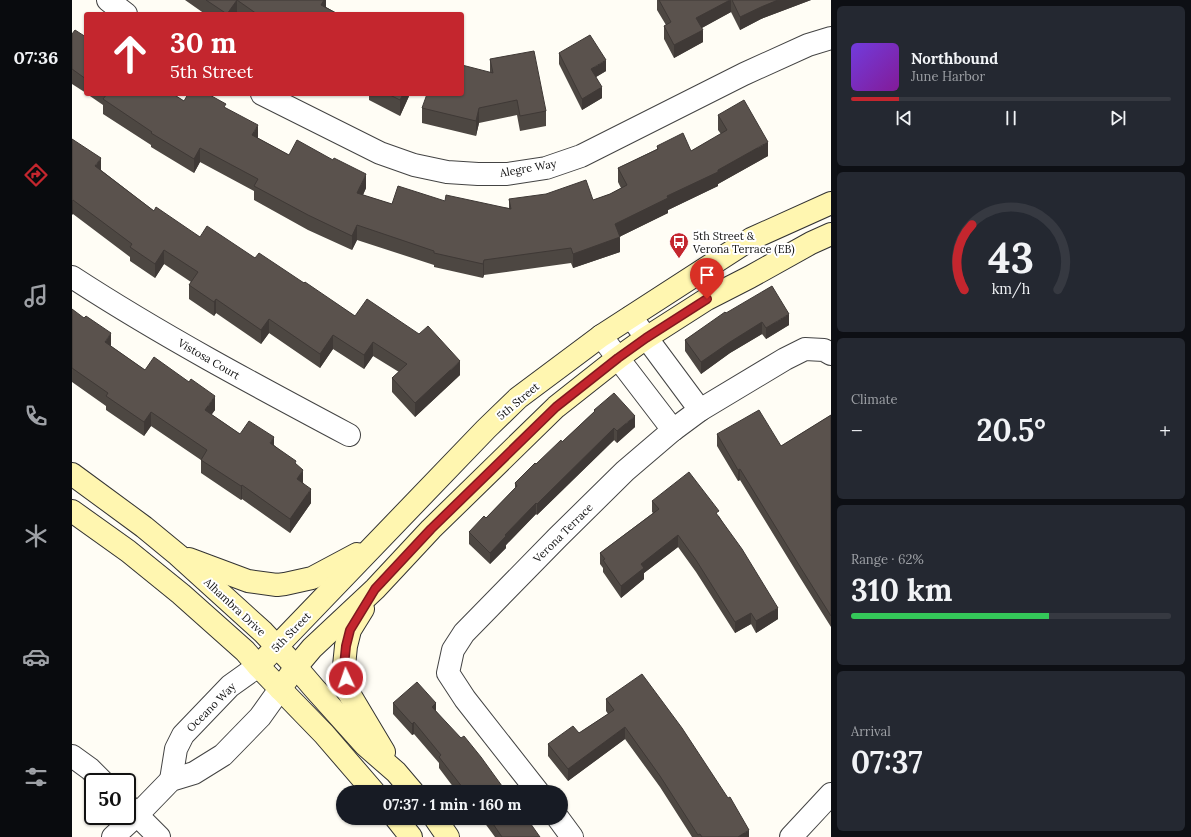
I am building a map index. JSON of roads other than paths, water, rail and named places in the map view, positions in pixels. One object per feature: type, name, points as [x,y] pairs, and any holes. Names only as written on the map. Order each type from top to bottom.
[{"type":"main road","name":"5th Street","points":[[258,666],[486,429],[518,398],[602,336],[751,240],[831,203]]},
{"type":"main road","points":[[280,689],[312,648],[375,589],[431,529],[556,407],[618,358],[707,299],[811,243],[831,234]]},
{"type":"main road","name":"Alhambra Drive","points":[[72,474],[144,527],[178,555],[263,632],[365,745],[396,772],[408,785]]},
{"type":"main road","points":[[72,511],[128,551],[181,594],[245,651],[324,734],[368,785]]},
{"type":"main road","points":[[178,555],[248,581],[277,585],[312,578],[374,545]]},
{"type":"main road","points":[[375,589],[350,630],[346,646],[344,666],[347,690],[396,772]]},
{"type":"main road","points":[[402,825],[411,837]]},
{"type":"main road","points":[[439,825],[448,837]]},
{"type":"street","points":[[108,0],[123,12]]},
{"type":"street","name":"Alegre Way","points":[[266,96],[380,153],[414,165],[447,172],[507,174],[546,168],[581,156],[744,74],[808,45],[831,38]]},
{"type":"street","name":"Vistosa Court","points":[[72,277],[216,364],[348,435]]},
{"type":"street","points":[[631,317],[700,410]]},
{"type":"street","points":[[602,336],[673,430]]},
{"type":"street","name":"Verona Terrace","points":[[533,785],[465,699],[448,673],[453,650],[464,633],[625,471],[673,430],[700,410],[785,358],[805,349],[824,350],[831,354]]},
{"type":"street","name":"Oceano Way","points":[[171,780],[176,749],[183,735],[230,686],[258,666]]},
{"type":"street","points":[[136,807],[171,780],[194,773],[223,755],[260,717],[280,689]]},
{"type":"street","points":[[72,756],[94,773]]},
{"type":"street","points":[[791,837],[831,794]]},
{"type":"street","points":[[136,814],[159,837]]},
{"type":"street","points":[[113,837],[121,825]]},
{"type":"street","points":[[563,825],[572,837]]},
{"type":"place","name":"5th Street & Verona Terrace (EB)","points":[[679,259]]}]
